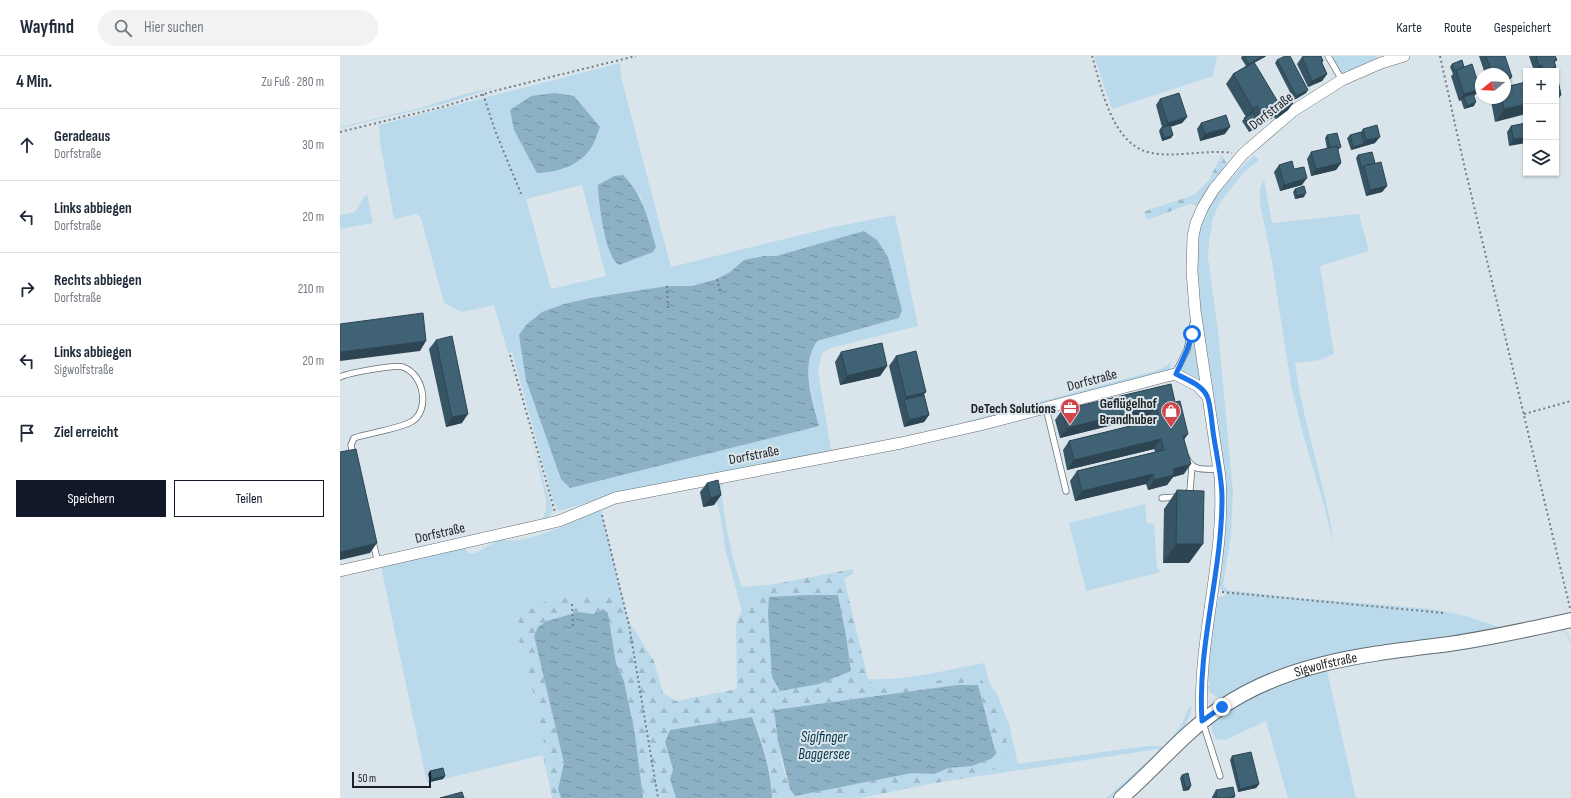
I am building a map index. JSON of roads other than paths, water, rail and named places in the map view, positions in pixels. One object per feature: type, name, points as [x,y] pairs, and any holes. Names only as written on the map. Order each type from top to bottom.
[{"type":"street","name":"Dorfstraße","points":[[1202,721],[1201,695],[1208,618],[1213,591],[1222,498],[1195,310],[1192,272],[1193,236],[1196,223],[1203,207],[1214,189],[1242,154],[1293,111],[1342,80],[1381,63],[1404,56]]},
{"type":"street","name":"Dorfstraße","points":[[340,571],[559,521],[615,498],[901,443],[1170,377]]},
{"type":"street","points":[[1170,377],[1198,386],[1207,396]]},
{"type":"street","name":"Sigwolfstraße","points":[[1121,798],[1202,721],[1222,707],[1264,684],[1318,664],[1388,651],[1494,636],[1571,620]]},
{"type":"lane","points":[[1328,56],[1342,80]]},
{"type":"lane","name":"Dorfstraße","points":[[1170,377],[1189,344],[1195,310]]},
{"type":"lane","points":[[340,377],[402,366],[412,371],[420,382],[423,397],[420,411],[412,422],[354,438],[351,445],[354,461]]},
{"type":"lane","points":[[1046,408],[1066,491]]},
{"type":"lane","points":[[1162,498],[1184,497],[1190,490],[1192,467],[1185,451]]},
{"type":"lane","points":[[1192,467],[1196,469],[1219,469]]},
{"type":"lane","points":[[372,537],[378,563]]},
{"type":"lane","points":[[1202,721],[1220,776]]},
{"type":"water","points":[[555,93],[574,96],[600,127],[591,148],[574,164],[553,171],[537,173],[514,130],[510,110],[531,96]]},
{"type":"water","points":[[623,175],[636,191],[641,200],[656,247],[653,252],[619,265],[614,260],[606,241],[599,203],[598,185],[614,176]]},
{"type":"water","points":[[864,231],[877,240],[888,257],[902,310],[899,318],[817,341],[809,361],[808,372],[811,394],[819,426],[570,488],[561,479],[526,380],[519,335],[526,325],[542,312],[564,304],[590,298],[667,286],[692,286],[717,279],[730,272],[744,260],[764,256],[776,256]]},
{"type":"water","points":[[838,595],[851,671],[819,684],[780,691],[772,677],[768,614],[769,597]]},
{"type":"water","points":[[603,609],[608,613],[616,663],[624,681],[635,734],[643,798],[561,798],[558,789],[564,763],[534,636],[538,627],[547,621],[579,612],[594,614]]},
{"type":"water","name":"Siglfinger Baggersee","points":[[957,685],[978,685],[996,754],[991,759],[972,766],[949,768],[934,774],[912,773],[795,796],[790,789],[778,741],[774,710]]},
{"type":"water","points":[[752,717],[770,777],[772,798],[676,798],[670,779],[673,769],[665,742],[670,730]]},
{"type":"place","name":"DeTech Solutions","points":[[1070,425]]},
{"type":"place","name":"Geflügelhof Brandhuber","points":[[1171,428]]}]
